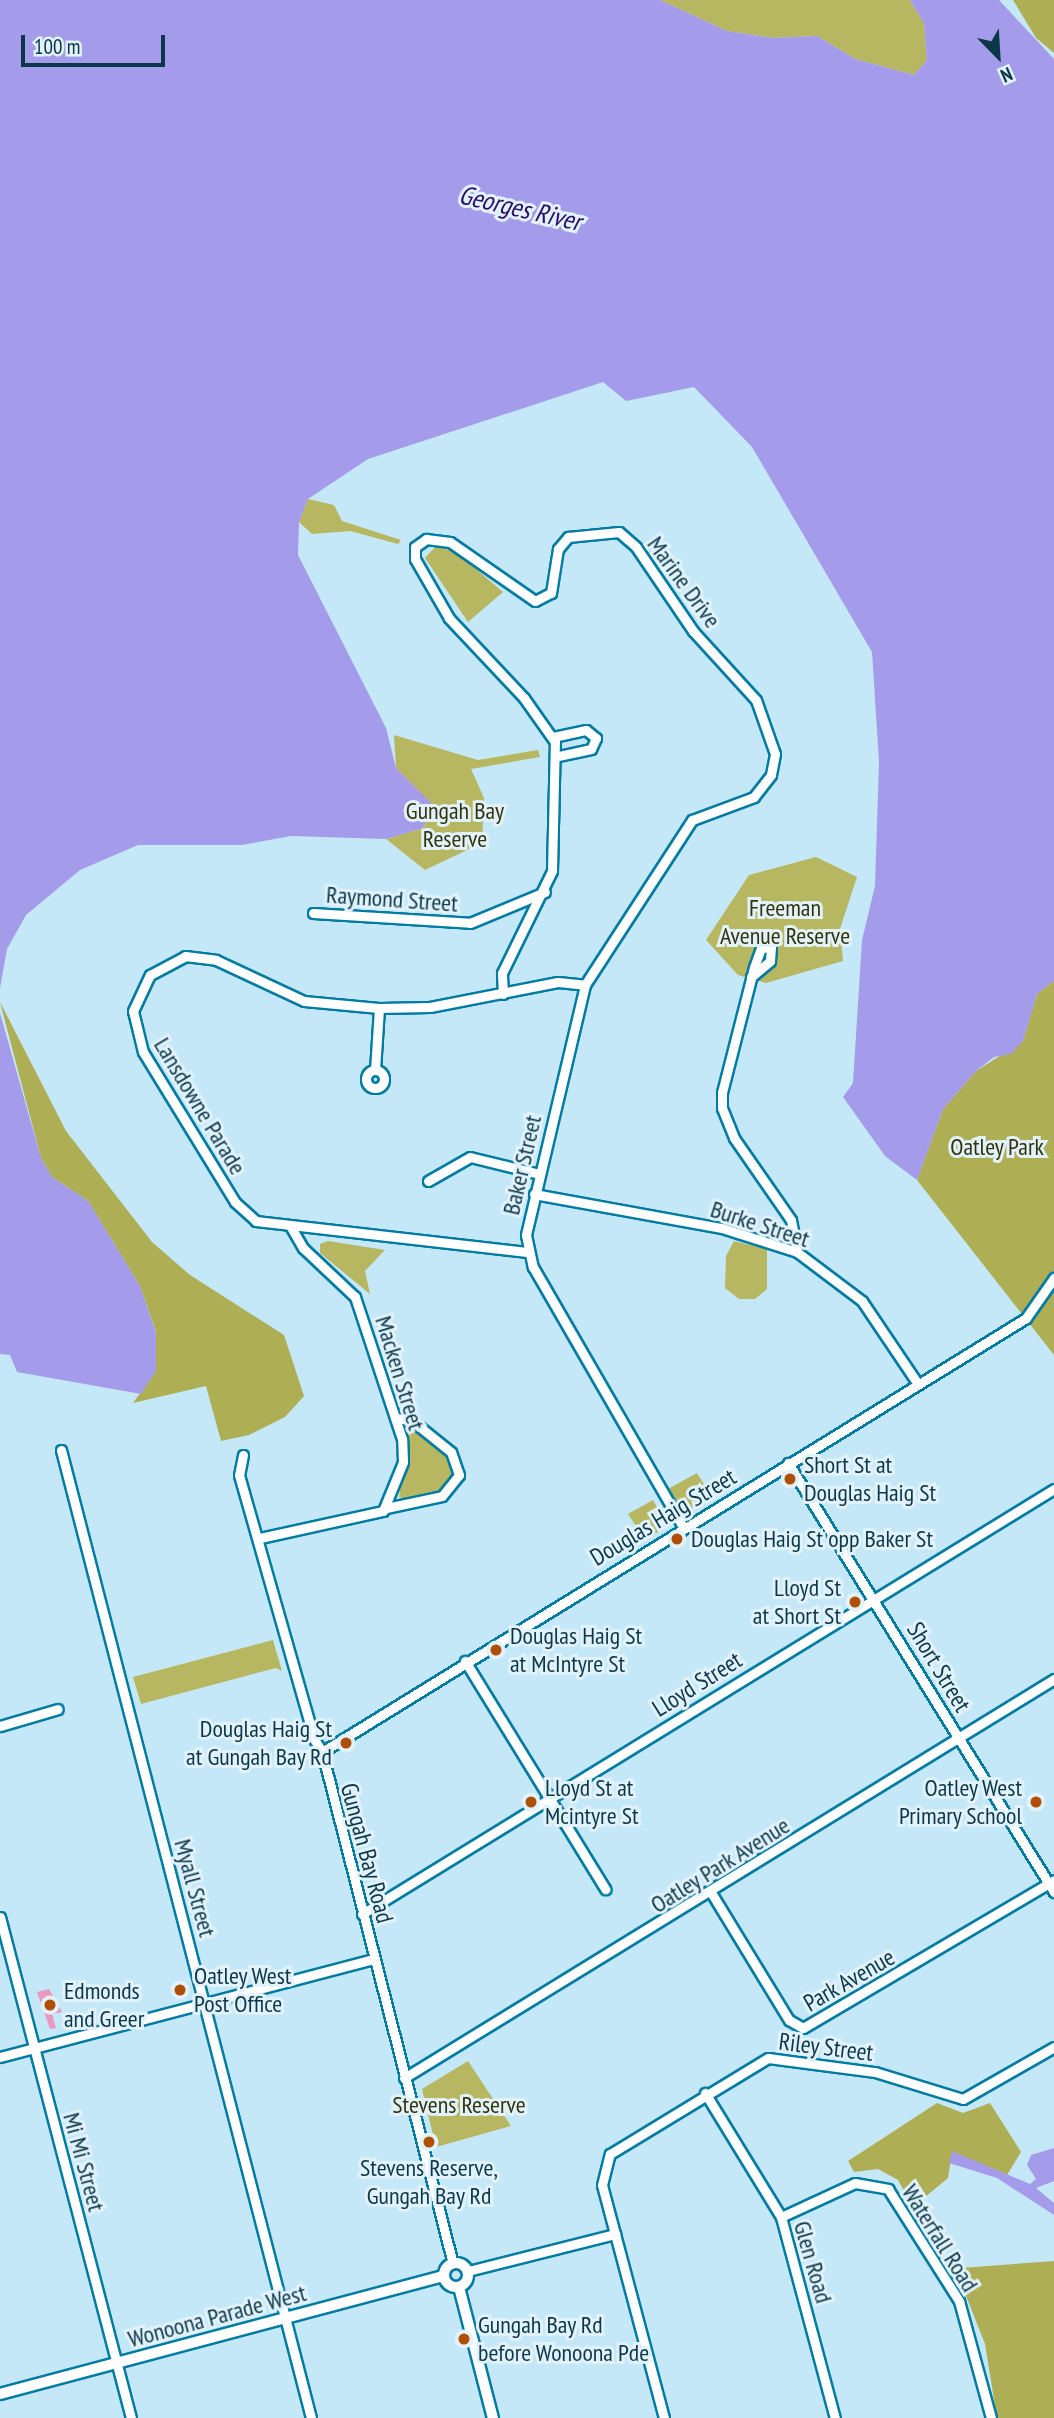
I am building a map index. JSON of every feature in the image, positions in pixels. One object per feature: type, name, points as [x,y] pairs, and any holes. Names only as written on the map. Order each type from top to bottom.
[{"type":"street","name":"Marine Drive","points":[[554,737],[449,618],[415,559],[418,542],[431,538],[458,546],[535,601],[551,593],[558,549],[568,537],[601,530],[625,536],[693,631],[748,689],[771,731],[774,764],[761,791],[744,803],[703,812]]},
{"type":"street","points":[[503,994],[502,973],[545,892],[552,871],[557,756],[554,737],[586,730],[596,738],[591,749],[557,756]]},
{"type":"street","name":"Baker Street","points":[[682,1527],[527,1252],[534,1194],[585,985],[692,820],[703,812]]},
{"type":"street","name":"Raymond Street","points":[[313,913],[470,923],[545,892]]},
{"type":"street","name":"Lansdowne Parade","points":[[527,1252],[256,1221],[235,1202],[138,1042],[132,1020],[139,991],[167,961],[197,956],[304,1001],[379,1008],[424,1008],[558,982],[585,985]]},
{"type":"street","points":[[751,977],[723,1108],[734,1138],[791,1220],[797,1252]]},
{"type":"street","points":[[375,1070],[379,1008]]},
{"type":"street","points":[[428,1181],[470,1157],[540,1174]]},
{"type":"street","name":"Burke Street","points":[[534,1194],[734,1231],[797,1252],[862,1301],[918,1384]]},
{"type":"street","name":"Macken Street","points":[[291,1227],[303,1248],[355,1297],[396,1418],[404,1455],[386,1508]]},
{"type":"street","name":"Douglas Haig Street","points":[[322,1752],[682,1527],[1026,1318],[1054,1278]]},
{"type":"street","points":[[260,1538],[442,1496],[458,1475],[451,1451],[411,1420],[396,1418]]},
{"type":"street","name":"Myall Street","points":[[61,1450],[311,2418]]},
{"type":"street","name":"Gungah Bay Road","points":[[243,1455],[239,1475],[260,1538],[314,1740],[322,1752],[453,2264]]},
{"type":"street","name":"Short Street","points":[[788,1463],[1051,1881],[1054,1892]]},
{"type":"street","name":"Lloyd Street","points":[[362,1914],[874,1597],[1054,1489]]},
{"type":"street","points":[[465,1661],[605,1889]]},
{"type":"street","name":"Oatley Park Avenue","points":[[404,2078],[712,1894],[1054,1679]]},
{"type":"street","points":[[0,1726],[58,1709]]},
{"type":"street","name":"Park Avenue","points":[[712,1894],[789,2020],[803,2028],[1051,1881]]},
{"type":"street","name":"Mi Mi Street","points":[[0,1917],[131,2418]]},
{"type":"street","points":[[0,2057],[374,1959]]},
{"type":"street","name":"Riley Street","points":[[615,2234],[602,2185],[603,2167],[616,2148],[757,2061],[776,2057],[875,2071],[967,2098],[1054,2047]]},
{"type":"street","name":"Glen Road","points":[[705,2093],[781,2217],[835,2418]]},
{"type":"street","name":"Waterfall Road","points":[[781,2217],[855,2183],[888,2189],[959,2301],[991,2418]]},
{"type":"street","points":[[493,2418],[459,2287],[444,2276],[453,2264],[468,2272],[615,2234],[664,2418]]},
{"type":"street","points":[[459,2287],[468,2272]]},
{"type":"street","name":"Wonoona Parade West","points":[[0,2394],[444,2276]]},
{"type":"green space","points":[[660,0],[910,0],[924,23],[927,60],[914,75],[855,59],[817,36],[773,38],[727,31]]},
{"type":"green space","points":[[1013,0],[1054,0],[1054,53],[1036,38]]},
{"type":"green space","points":[[308,499],[334,505],[342,521],[401,540],[398,544],[350,531],[312,534],[299,522]]},
{"type":"green space","points":[[436,546],[457,553],[503,592],[468,622],[425,558]]},
{"type":"green space","name":"Gungah Bay Reserve","points":[[394,735],[478,760],[538,750],[540,757],[471,769],[484,798],[482,843],[425,870],[386,839],[423,828],[433,806],[396,768]]},
{"type":"green space","name":"Freeman Avenue Reserve","points":[[816,857],[857,877],[840,929],[843,961],[766,983],[738,975],[706,940],[749,875]]},
{"type":"green space","name":"Oatley Park","points":[[1054,981],[1054,1355],[917,1180],[943,1109],[976,1071],[1023,1041],[1037,994]]},
{"type":"green space","points":[[0,1002],[66,1131],[152,1242],[190,1275],[284,1335],[304,1396],[285,1417],[249,1435],[221,1441],[206,1386],[133,1403],[156,1371],[156,1332],[140,1286],[88,1201],[52,1177],[41,1158]]},
{"type":"green space","points":[[328,1241],[385,1250],[365,1271],[370,1294],[320,1253],[320,1244]]},
{"type":"green space","points":[[734,1241],[767,1249],[767,1289],[755,1299],[739,1299],[725,1288],[726,1256]]},
{"type":"green space","points":[[408,1425],[450,1456],[454,1474],[440,1492],[410,1500],[399,1497]]},
{"type":"green space","points":[[697,1473],[712,1498],[695,1509],[679,1504],[668,1489]]},
{"type":"green space","points":[[653,1500],[664,1520],[658,1532],[645,1540],[628,1514]]},
{"type":"green space","points":[[273,1640],[282,1671],[276,1668],[141,1704],[133,1677]]},
{"type":"green space","name":"Stevens Reserve","points":[[468,2061],[511,2126],[436,2147],[422,2089]]},
{"type":"green space","points":[[937,2103],[963,2113],[990,2103],[1021,2152],[1007,2175],[952,2152],[948,2178],[913,2207],[898,2180],[878,2169],[854,2172],[848,2161]]},
{"type":"green space","points":[[1054,2261],[1054,2418],[997,2418],[985,2344],[959,2278],[961,2268]]},
{"type":"water","name":"Georges River","points":[[0,0],[660,0],[727,31],[773,38],[817,36],[855,59],[914,75],[927,60],[924,23],[910,0],[999,0],[1054,59],[1054,981],[1037,994],[1023,1041],[1011,1054],[994,1057],[976,1071],[943,1109],[917,1180],[885,1156],[843,1097],[853,1083],[862,940],[875,886],[879,762],[872,652],[752,447],[694,387],[626,401],[603,382],[368,459],[308,499],[299,522],[298,555],[386,728],[396,768],[433,805],[423,828],[386,839],[291,836],[242,845],[138,845],[80,870],[26,915],[7,949],[0,988]]},
{"type":"water","points":[[0,1013],[41,1158],[52,1177],[88,1201],[140,1286],[156,1333],[156,1371],[141,1394],[17,1372],[10,1355],[0,1354]]},
{"type":"water","points":[[1054,2148],[1054,2181],[1036,2188],[1054,2203],[1054,2215],[997,2178],[949,2163],[952,2151],[1030,2184],[1036,2179],[1027,2165],[1031,2155]]},
{"type":"building","name":"Edmonds and Greer","points":[[49,1989],[62,2012],[52,2014],[56,2028],[50,2029],[37,1992]]},
{"type":"place","name":"Short St at Douglas Haig St","points":[[790,1479]]},
{"type":"place","name":"Douglas Haig St opp Baker St","points":[[677,1539]]},
{"type":"place","name":"Lloyd St at Short St","points":[[855,1602]]},
{"type":"place","name":"Douglas Haig St at McIntyre St","points":[[496,1650]]},
{"type":"place","name":"Douglas Haig St at Gungah Bay Rd","points":[[346,1743]]},
{"type":"place","name":"Lloyd St at Mcintyre St","points":[[531,1802]]},
{"type":"place","name":"Oatley West Primary School","points":[[1036,1802]]},
{"type":"place","name":"Oatley West Post Office","points":[[180,1990]]},
{"type":"place","name":"Edmonds and Greer","points":[[50,2005]]},
{"type":"place","name":"Stevens Reserve, Gungah Bay Rd","points":[[429,2142]]},
{"type":"place","name":"Gungah Bay Rd before Wonoona Pde","points":[[464,2339]]}]
